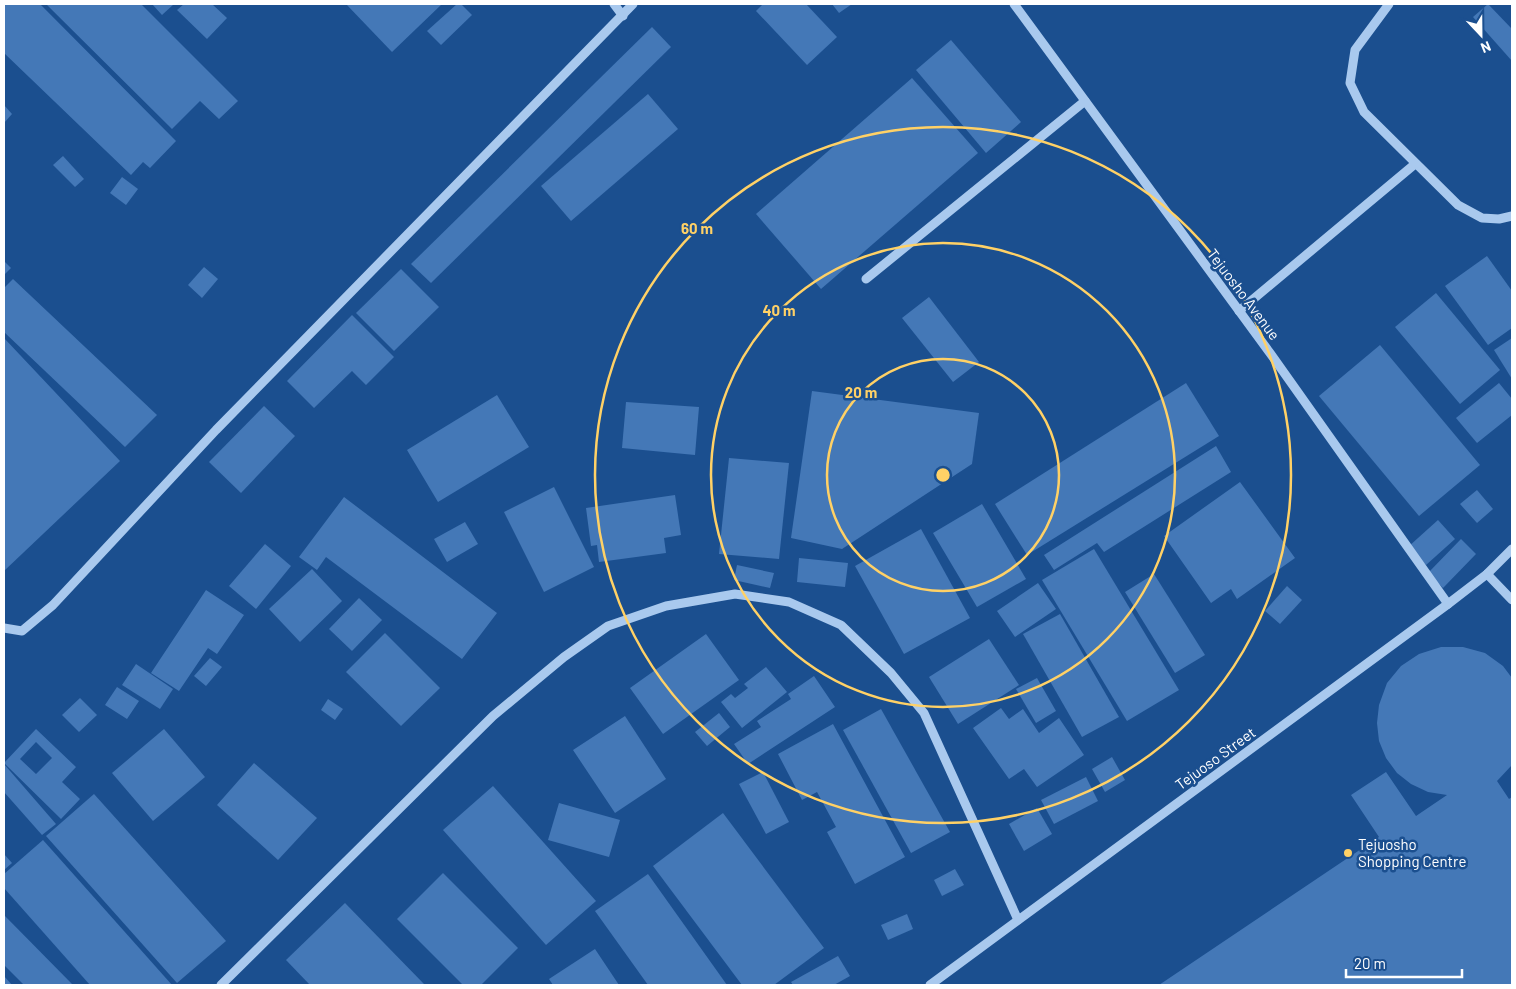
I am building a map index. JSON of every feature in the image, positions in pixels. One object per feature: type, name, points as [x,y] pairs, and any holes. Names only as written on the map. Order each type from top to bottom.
[{"type":"street","points":[[614,4],[623,16]]},
{"type":"street","points":[[4,628],[22,630],[53,605],[216,430],[633,4]]},
{"type":"street","name":"Tejuosho Avenue","points":[[1014,4],[1239,311],[1448,604]]},
{"type":"street","points":[[1389,4],[1355,50],[1350,83],[1364,112],[1458,205],[1482,218],[1499,219],[1512,216]]},
{"type":"street","points":[[866,279],[1085,101]]},
{"type":"street","points":[[1239,311],[1415,164]]},
{"type":"street","name":"Tejuoso Street","points":[[930,985],[1448,604],[1487,574],[1512,549]]},
{"type":"street","points":[[1487,574],[1512,600]]},
{"type":"street","points":[[221,985],[493,716],[564,657],[608,626],[666,606],[735,594],[789,602],[841,625],[891,673],[924,713],[1018,920]]},
{"type":"building","points":[[4,4],[40,4],[176,141],[150,168],[143,162],[131,175],[4,53]]},
{"type":"building","points":[[46,4],[141,4],[238,101],[219,119],[200,101],[172,129]]},
{"type":"building","points":[[152,4],[174,4],[162,15]]},
{"type":"building","points":[[184,4],[212,4],[227,18],[207,39],[177,10]]},
{"type":"building","points":[[346,4],[442,4],[392,52]]},
{"type":"building","points":[[457,4],[461,4],[472,15],[441,45],[427,31]]},
{"type":"building","points":[[763,4],[806,4],[837,37],[807,65],[756,11]]},
{"type":"building","points":[[832,4],[852,4],[839,13]]},
{"type":"building","points":[[1488,4],[1512,29],[1512,61],[1473,17]]},
{"type":"building","points":[[652,27],[671,47],[431,283],[411,264]]},
{"type":"building","points":[[951,40],[1021,122],[986,153],[916,70]]},
{"type":"building","points":[[912,78],[978,153],[821,289],[756,214]]},
{"type":"building","points":[[648,94],[678,129],[571,221],[541,186]]},
{"type":"building","points":[[4,105],[12,114],[4,123]]},
{"type":"building","points":[[63,156],[84,179],[75,187],[53,165]]},
{"type":"building","points":[[122,177],[138,189],[126,205],[110,193]]},
{"type":"building","points":[[1487,256],[1512,291],[1512,328],[1488,345],[1445,286]]},
{"type":"building","points":[[4,261],[11,268],[4,275]]},
{"type":"building","points":[[204,267],[218,279],[202,298],[188,285]]},
{"type":"building","points":[[401,269],[439,307],[394,351],[356,313]]},
{"type":"building","points":[[13,279],[157,415],[125,447],[4,332],[4,288]]},
{"type":"building","points":[[1436,293],[1500,370],[1460,404],[1395,327]]},
{"type":"building","points":[[929,297],[979,362],[953,382],[902,318]]},
{"type":"building","points":[[352,315],[394,357],[366,385],[352,371],[314,408],[287,381]]},
{"type":"building","points":[[4,338],[120,461],[4,571]]},
{"type":"building","points":[[1512,338],[1512,379],[1494,350]]},
{"type":"building","points":[[1380,345],[1480,465],[1419,516],[1319,396]]},
{"type":"building","points":[[1186,383],[1219,436],[1027,555],[995,504]]},
{"type":"building","points":[[1499,383],[1512,399],[1512,415],[1477,443],[1456,418]]},
{"type":"building","points":[[812,391],[979,413],[972,464],[842,549],[791,538]]},
{"type":"building","points":[[497,395],[529,447],[438,502],[407,450]]},
{"type":"building","points":[[626,402],[699,407],[695,455],[622,448]]},
{"type":"building","points":[[264,406],[295,436],[241,493],[209,462]]},
{"type":"building","points":[[1216,446],[1231,472],[1104,552],[1097,543],[1054,570],[1044,555]]},
{"type":"building","points":[[729,458],[789,463],[779,559],[719,554]]},
{"type":"building","points":[[1240,482],[1295,558],[1237,599],[1231,589],[1211,603],[1164,536]]},
{"type":"building","points":[[554,487],[594,567],[544,592],[504,512]]},
{"type":"building","points":[[1477,490],[1493,509],[1477,523],[1460,504]]},
{"type":"building","points":[[675,495],[681,535],[664,538],[666,553],[599,562],[597,545],[591,546],[586,508]]},
{"type":"building","points":[[344,497],[497,613],[462,659],[326,557],[317,570],[299,557]]},
{"type":"building","points":[[982,504],[1026,579],[977,607],[933,533]]},
{"type":"building","points":[[1438,520],[1455,539],[1426,565],[1408,547]]},
{"type":"building","points":[[465,522],[478,544],[447,562],[434,539]]},
{"type":"building","points":[[921,529],[970,618],[904,654],[855,566]]},
{"type":"building","points":[[1461,539],[1476,554],[1443,588],[1428,573]]},
{"type":"building","points":[[265,544],[291,566],[256,609],[229,586]]},
{"type":"building","points":[[1094,549],[1179,690],[1127,721],[1042,580]]},
{"type":"building","points":[[799,558],[848,563],[845,587],[797,582]]},
{"type":"building","points":[[737,565],[774,573],[770,588],[734,580]]},
{"type":"building","points":[[312,569],[342,601],[300,642],[269,609]]},
{"type":"building","points":[[1154,574],[1205,655],[1175,673],[1125,592]]},
{"type":"building","points":[[1038,583],[1056,609],[1015,637],[997,611]]},
{"type":"building","points":[[1287,586],[1302,600],[1280,624],[1265,611]]},
{"type":"building","points":[[206,590],[244,615],[217,654],[208,648],[179,691],[151,673]]},
{"type":"building","points":[[359,598],[382,620],[352,651],[329,629]]},
{"type":"building","points":[[1060,614],[1119,717],[1082,737],[1023,634]]},
{"type":"building","points":[[385,633],[440,688],[401,726],[346,672]]},
{"type":"building","points":[[706,634],[739,680],[663,734],[630,688]]},
{"type":"building","points":[[989,639],[1019,685],[958,724],[929,677]]},
{"type":"building","name":"Tejuosho Shopping Centre","points":[[1441,647],[1463,647],[1485,653],[1503,666],[1512,678],[1512,765],[1497,781],[1509,799],[1512,797],[1512,985],[1159,985],[1379,837],[1351,795],[1386,772],[1416,816],[1447,795],[1428,792],[1411,784],[1397,773],[1386,758],[1379,741],[1377,723],[1379,705],[1387,683],[1401,666],[1419,654]]},
{"type":"building","points":[[210,658],[222,667],[206,686],[194,676]]},
{"type":"building","points":[[136,664],[173,689],[160,709],[122,685]]},
{"type":"building","points":[[766,667],[787,692],[742,728],[721,702],[731,694],[735,698],[748,688],[744,684]]},
{"type":"building","points":[[814,676],[835,707],[748,764],[734,744],[761,727],[757,721],[791,699],[788,694]]},
{"type":"building","points":[[1037,678],[1056,711],[1036,723],[1016,689]]},
{"type":"building","points":[[117,687],[139,701],[127,719],[105,705]]},
{"type":"building","points":[[80,698],[97,715],[79,732],[62,715]]},
{"type":"building","points":[[328,699],[343,709],[335,720],[321,710]]},
{"type":"building","points":[[1001,708],[1009,719],[1023,709],[1039,733],[1059,718],[1084,755],[1037,787],[1024,769],[1009,779],[973,728]]},
{"type":"building","points":[[881,709],[950,832],[911,853],[843,730]]},
{"type":"building","points":[[719,713],[730,727],[707,746],[695,732]]},
{"type":"building","points":[[625,716],[666,779],[615,813],[573,750]]},
{"type":"building","points":[[833,724],[905,857],[855,884],[827,832],[836,827],[817,792],[802,800],[778,754]]},
{"type":"building","points":[[36,729],[76,767],[62,782],[80,799],[61,819],[4,763]],"holes":[[[36,742],[52,758],[36,774],[20,759]]]},
{"type":"building","points":[[164,729],[205,777],[153,821],[112,773]]},
{"type":"building","points":[[1112,757],[1125,780],[1105,792],[1092,769]]},
{"type":"building","points":[[254,763],[317,818],[278,860],[217,805]]},
{"type":"building","points":[[4,764],[56,824],[42,835],[4,792]]},
{"type":"building","points":[[763,772],[789,822],[766,834],[739,784]]},
{"type":"building","points":[[1086,777],[1098,801],[1054,824],[1041,800]]},
{"type":"building","points":[[493,786],[596,901],[546,945],[443,830]]},
{"type":"building","points":[[94,794],[226,941],[177,983],[46,836]]},
{"type":"building","points":[[559,803],[620,820],[609,857],[548,840]]},
{"type":"building","points":[[1037,808],[1052,834],[1024,851],[1009,824]]},
{"type":"building","points":[[723,813],[824,948],[774,985],[742,985],[653,866]]},
{"type":"building","points":[[43,840],[172,985],[90,985],[4,888],[4,874]]},
{"type":"building","points":[[4,854],[12,863],[4,870]]},
{"type":"building","points":[[955,869],[964,885],[942,896],[934,880]]},
{"type":"building","points":[[443,873],[518,948],[481,985],[463,985],[397,919]]},
{"type":"building","points":[[648,874],[727,985],[648,985],[595,911]]},
{"type":"building","points":[[345,903],[423,985],[310,985],[286,960]]},
{"type":"building","points":[[907,914],[913,929],[888,940],[881,925]]},
{"type":"building","points":[[4,915],[73,985],[24,985],[4,965]]},
{"type":"building","points":[[595,949],[619,985],[553,985],[549,979]]},
{"type":"building","points":[[838,956],[850,976],[834,985],[793,985],[791,982]]},
{"type":"building","points":[[4,976],[12,985],[4,985]]},
{"type":"place","name":"Tejuosho Shopping Centre","points":[[1348,853]]}]
